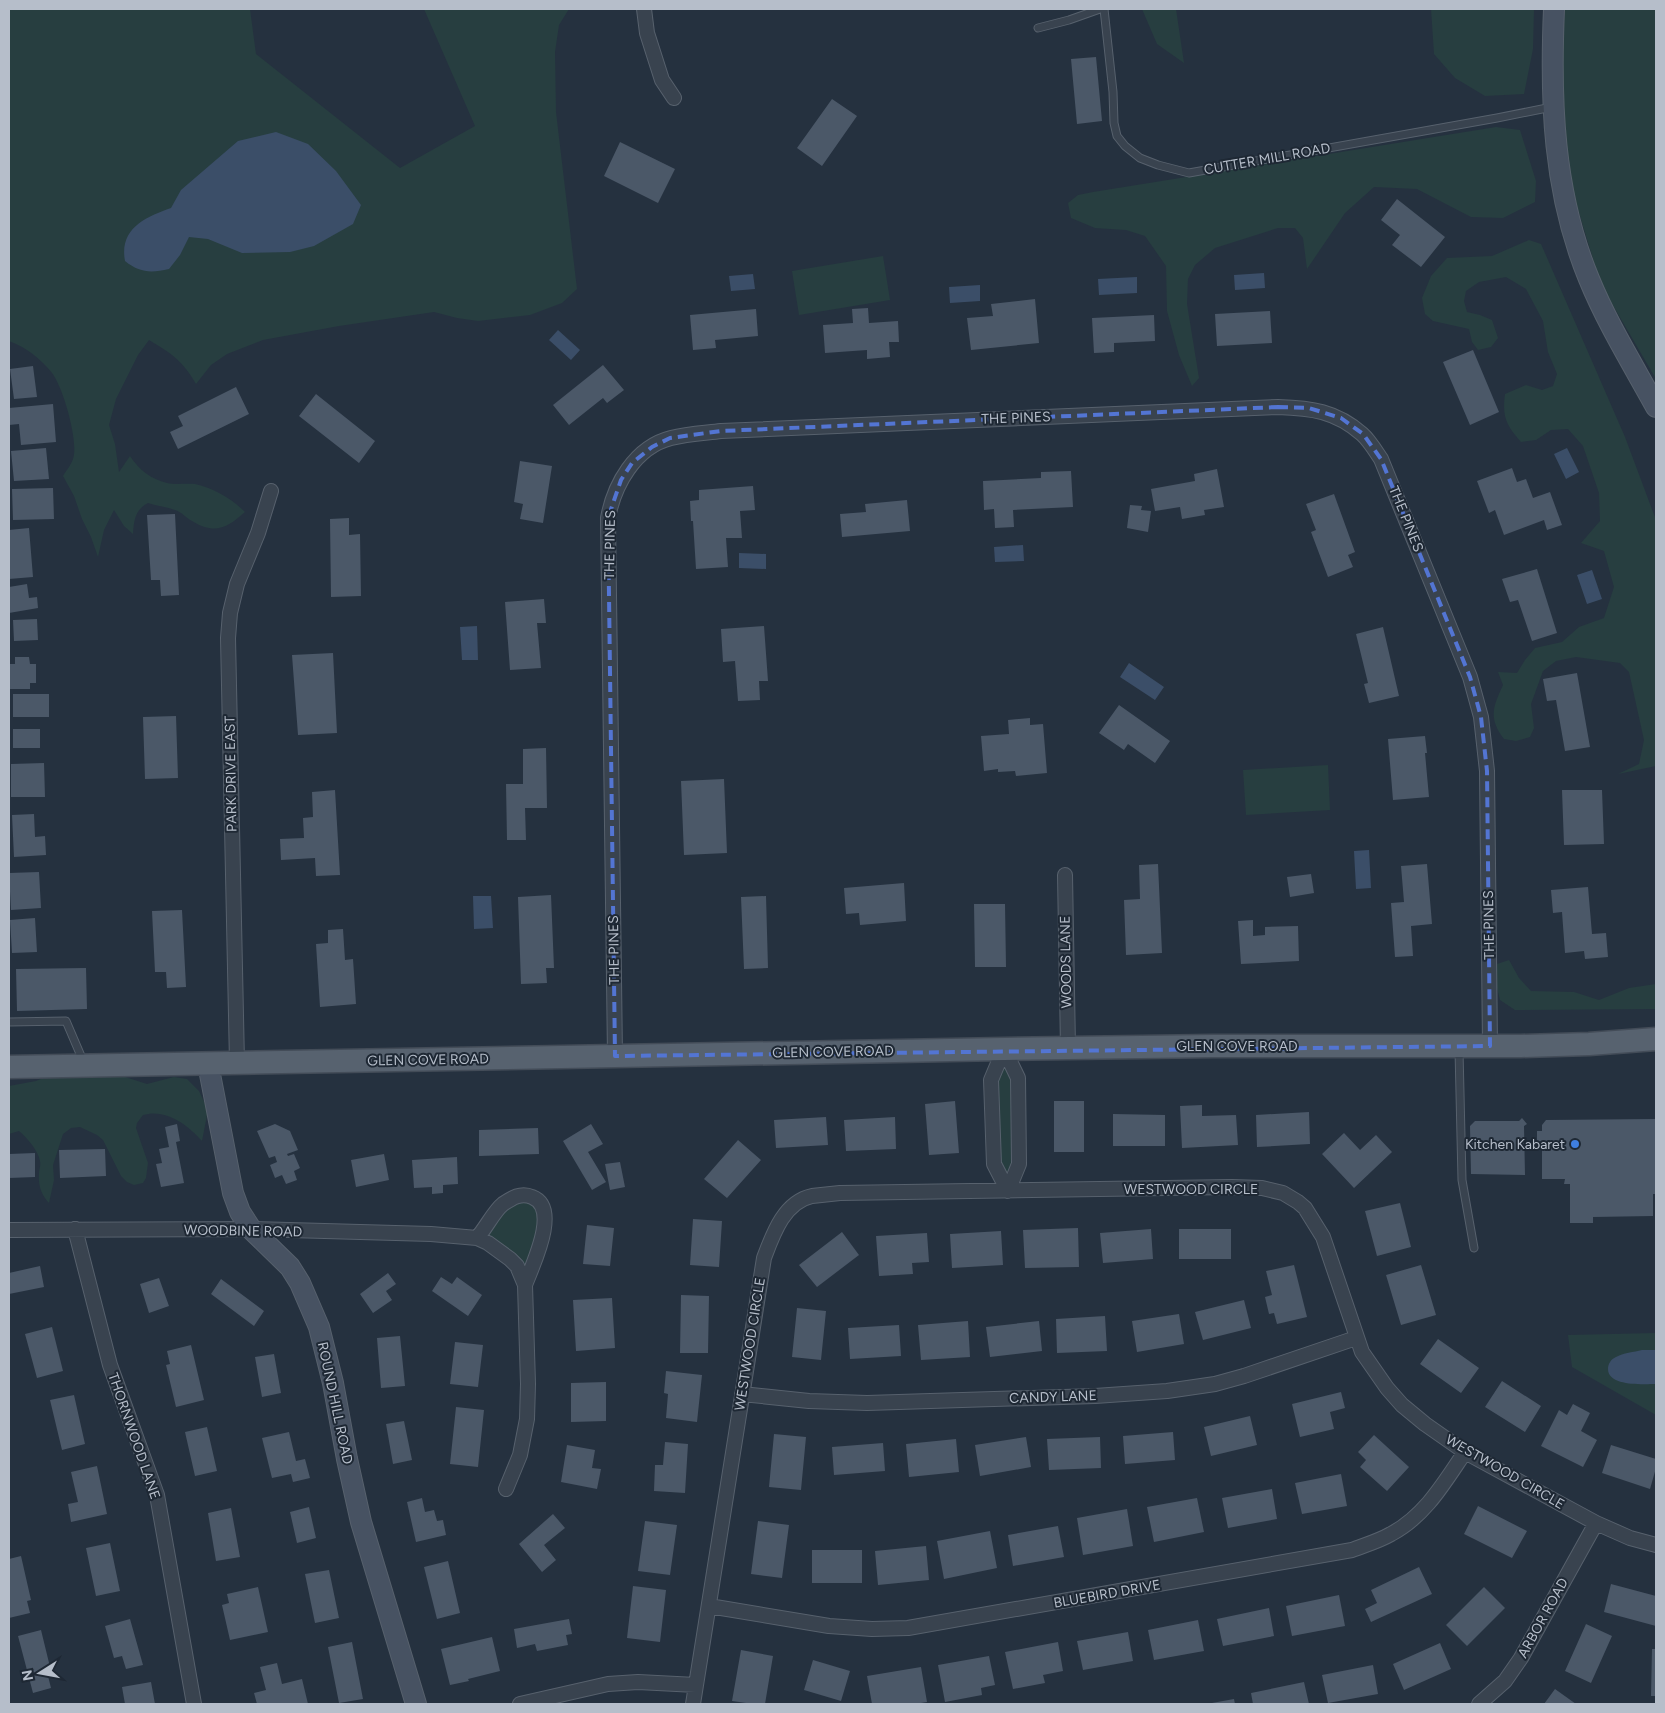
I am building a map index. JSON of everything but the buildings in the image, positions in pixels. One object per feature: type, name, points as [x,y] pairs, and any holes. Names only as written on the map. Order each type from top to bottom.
[{"type":"main road","name":"GLEN COVE ROAD","points":[[9,1067],[1068,1048],[1490,1046],[1589,1044],[1656,1039]]},
{"type":"street","points":[[644,9],[648,33],[662,80],[674,98]]},
{"type":"street","points":[[1554,9],[1553,107],[1556,153],[1562,192],[1579,255],[1599,303],[1656,407]]},
{"type":"street","name":"THE PINES","points":[[615,1056],[608,518],[611,502],[621,480],[632,463],[652,447],[670,438],[721,431],[1278,407],[1309,408],[1341,418],[1363,434],[1381,458],[1470,677],[1481,717],[1487,771],[1490,1046]]},
{"type":"street","name":"PARK DRIVE EAST","points":[[237,1063],[228,638],[230,613],[237,584],[258,533],[271,491]]},
{"type":"street","name":"WOODS LANE","points":[[1065,875],[1068,1048]]},
{"type":"street","points":[[1004,1049],[992,1080],[994,1164],[1008,1191]]},
{"type":"street","points":[[1004,1049],[1018,1078],[1019,1164],[1008,1191]]},
{"type":"street","name":"ROUND HILL ROAD","points":[[208,1064],[233,1194],[240,1212],[251,1229],[290,1267],[300,1284],[319,1327],[333,1383],[348,1467],[361,1522],[416,1704]]},
{"type":"street","name":"WESTWOOD CIRCLE","points":[[693,1704],[764,1258],[776,1229],[787,1212],[810,1197],[840,1193],[1232,1187],[1262,1188],[1283,1193],[1305,1208],[1323,1237],[1362,1352],[1402,1406],[1424,1424],[1465,1452],[1596,1523],[1630,1538],[1656,1545]]},
{"type":"street","name":"WOODBINE ROAD","points":[[477,1238],[502,1206],[517,1196],[526,1194],[536,1198],[542,1206],[545,1220],[543,1234],[525,1285]]},
{"type":"street","name":"WOODBINE ROAD","points":[[9,1230],[74,1229],[136,1231],[251,1229],[431,1234],[477,1238],[488,1243],[517,1266],[525,1285],[528,1384],[527,1419],[520,1455],[506,1489]]},
{"type":"street","name":"THORNWOOD LANE","points":[[74,1229],[110,1365],[157,1496],[194,1704]]},
{"type":"street","name":"CANDY LANE","points":[[742,1394],[809,1401],[867,1403],[1095,1396],[1167,1391],[1215,1384],[1244,1376],[1356,1338]]},
{"type":"street","name":"BLUEBIRD DRIVE","points":[[709,1606],[829,1626],[872,1629],[908,1628],[1352,1550],[1391,1534],[1413,1519],[1431,1502],[1465,1452]]},
{"type":"street","name":"ARBOR ROAD","points":[[1479,1704],[1505,1681],[1521,1658],[1596,1523]]},
{"type":"street","points":[[520,1704],[608,1684],[638,1682],[696,1685]]},
{"type":"lane","points":[[1038,28],[1070,20],[1100,9]]},
{"type":"lane","name":"CUTTER MILL ROAD","points":[[1104,9],[1113,92],[1114,123],[1117,136],[1125,146],[1140,158],[1188,173],[1553,107]]},
{"type":"lane","points":[[9,1022],[66,1021],[85,1065]]},
{"type":"lane","points":[[1459,1046],[1462,1180],[1474,1248]]},
{"type":"highlighted area","points":[[1278,407],[1309,408],[1341,418],[1363,434],[1381,459],[1470,677],[1481,717],[1487,771],[1490,1046],[615,1056],[608,518],[621,480],[632,463],[652,447],[670,438],[721,431]]},
{"type":"green space","points":[[9,9],[250,9],[256,54],[400,168],[475,126],[424,9],[569,9],[559,25],[555,52],[556,112],[577,289],[562,303],[530,315],[478,321],[434,312],[339,326],[263,340],[227,354],[211,365],[196,384],[176,358],[149,340],[138,355],[116,399],[109,425],[115,444],[119,472],[130,456],[141,470],[156,479],[167,483],[195,484],[209,488],[228,498],[245,512],[226,526],[214,529],[200,525],[177,511],[148,503],[140,509],[136,516],[133,534],[124,526],[114,510],[104,530],[98,557],[74,496],[63,476],[73,459],[74,440],[61,390],[52,373],[43,363],[27,350],[9,341]]},
{"type":"green space","points":[[1142,9],[1176,9],[1184,63],[1157,44]]},
{"type":"green space","points":[[1431,9],[1534,9],[1533,49],[1524,94],[1485,96],[1455,78],[1434,54]]},
{"type":"green space","points":[[1565,9],[1656,9],[1656,379],[1601,285],[1565,167],[1562,48]]},
{"type":"green space","points":[[1496,127],[1520,130],[1536,181],[1535,202],[1503,218],[1471,217],[1417,189],[1374,187],[1345,213],[1307,269],[1303,238],[1295,228],[1278,228],[1215,248],[1195,265],[1188,279],[1187,304],[1199,378],[1192,386],[1179,355],[1167,311],[1166,266],[1145,236],[1126,230],[1095,228],[1071,218],[1068,203],[1078,195],[1093,192]]},
{"type":"green space","points":[[1529,240],[1541,244],[1625,437],[1656,520],[1656,766],[1618,774],[1639,764],[1644,740],[1629,672],[1620,663],[1576,657],[1556,661],[1543,671],[1531,704],[1534,728],[1530,737],[1516,741],[1504,739],[1499,732],[1494,718],[1495,706],[1503,685],[1498,672],[1517,673],[1535,648],[1562,642],[1579,627],[1604,618],[1614,587],[1604,551],[1581,543],[1600,521],[1599,493],[1583,446],[1568,429],[1551,430],[1536,440],[1521,442],[1506,420],[1504,409],[1505,394],[1526,385],[1542,390],[1553,386],[1557,374],[1548,352],[1543,321],[1526,289],[1506,277],[1479,282],[1466,291],[1464,301],[1467,312],[1492,320],[1498,338],[1491,347],[1478,350],[1472,342],[1469,329],[1433,321],[1425,314],[1422,298],[1431,276],[1447,258],[1492,256]]},
{"type":"green space","points":[[883,256],[890,300],[799,315],[792,271]]},
{"type":"green space","points":[[1328,765],[1330,810],[1246,815],[1243,770]]},
{"type":"green space","points":[[1509,960],[1519,978],[1531,991],[1574,992],[1599,1000],[1629,988],[1656,984],[1656,1009],[1515,1010],[1500,1000],[1497,988],[1497,964]]},
{"type":"green space","points":[[1004,1049],[1018,1078],[1019,1164],[1008,1191],[994,1164],[991,1080]]},
{"type":"green space","points":[[54,1073],[119,1075],[147,1084],[174,1077],[187,1079],[199,1091],[208,1110],[202,1141],[176,1119],[152,1113],[143,1115],[136,1128],[148,1163],[146,1178],[143,1183],[134,1185],[127,1182],[121,1176],[103,1140],[80,1127],[71,1128],[63,1134],[53,1165],[54,1180],[49,1203],[44,1197],[40,1186],[40,1163],[35,1149],[19,1131],[9,1134],[9,1086],[36,1081]]},
{"type":"green space","points":[[526,1194],[545,1220],[525,1285],[488,1243],[485,1228],[502,1205]]},
{"type":"green space","points":[[1656,1333],[1656,1415],[1572,1367],[1568,1335]]},
{"type":"water","points":[[276,132],[308,144],[336,171],[361,205],[353,224],[314,246],[290,252],[242,253],[208,239],[189,237],[180,255],[169,269],[146,271],[136,268],[125,261],[124,250],[126,240],[143,220],[171,208],[181,190],[238,141]]},
{"type":"water","points":[[1264,273],[1265,288],[1235,290],[1234,275]]},
{"type":"water","points":[[753,274],[755,289],[731,291],[729,276]]},
{"type":"water","points":[[1137,277],[1137,293],[1099,295],[1098,279]]},
{"type":"water","points":[[980,285],[980,301],[950,303],[949,287]]},
{"type":"water","points":[[558,330],[580,350],[571,360],[549,340]]},
{"type":"water","points":[[1567,448],[1579,472],[1566,479],[1554,454]]},
{"type":"water","points":[[1023,545],[1024,561],[995,562],[994,547]]},
{"type":"water","points":[[739,553],[766,554],[766,569],[739,568]]},
{"type":"water","points":[[1592,570],[1602,599],[1587,604],[1577,575]]},
{"type":"water","points":[[477,626],[478,660],[462,660],[460,627]]},
{"type":"water","points":[[1129,663],[1164,687],[1155,700],[1120,677]]},
{"type":"water","points":[[1369,850],[1371,888],[1356,889],[1354,851]]},
{"type":"water","points":[[473,896],[491,896],[493,928],[474,929]]},
{"type":"water","points":[[1642,1350],[1656,1350],[1656,1384],[1620,1382],[1610,1375],[1608,1367],[1613,1359],[1622,1354]]},
{"type":"place","name":"Kitchen Kabaret","points":[[1575,1144]]}]
